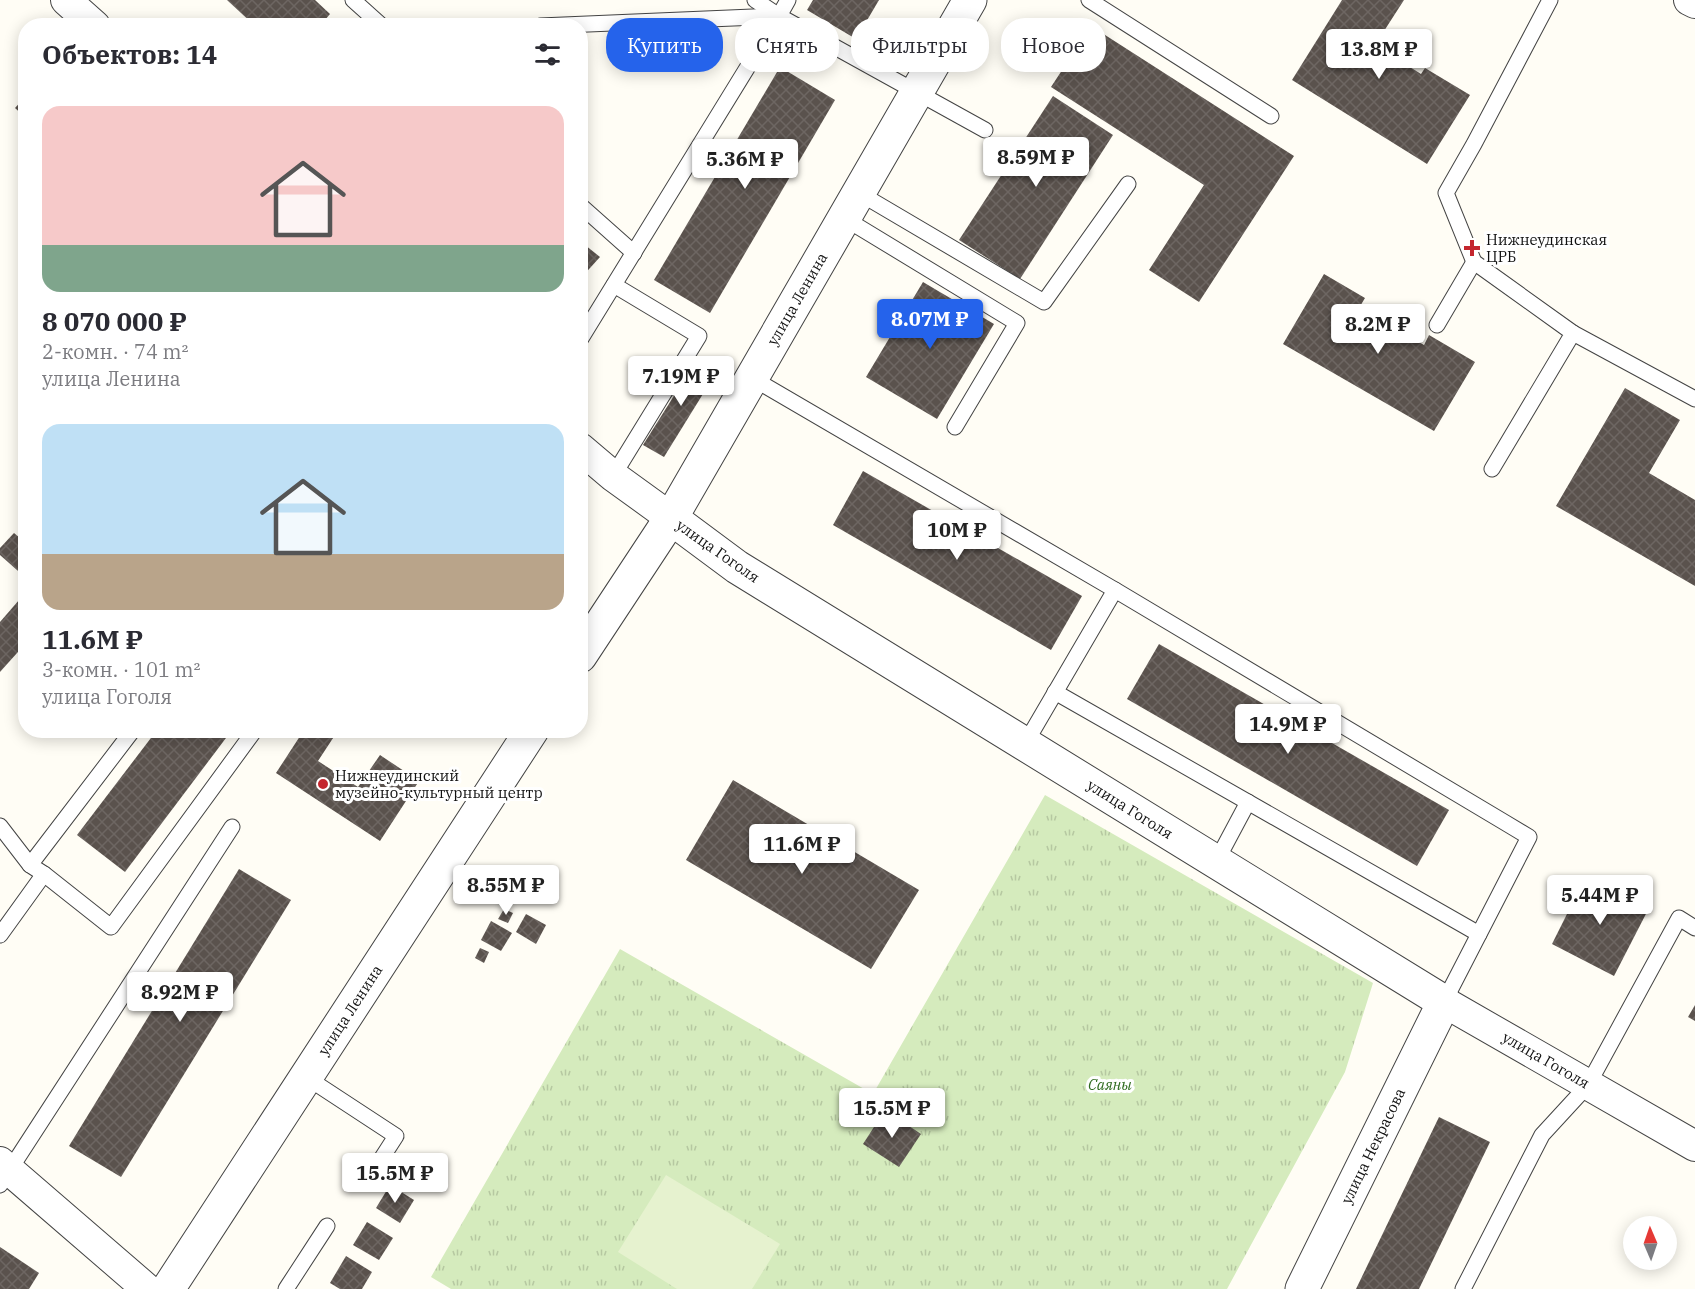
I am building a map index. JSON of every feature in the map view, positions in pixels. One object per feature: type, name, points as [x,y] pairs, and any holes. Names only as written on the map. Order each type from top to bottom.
[{"type":"street","points":[[66,0],[86,18]]},
{"type":"street","name":"улица Ленина","points":[[588,644],[671,518],[970,0]]},
{"type":"street","points":[[1689,0],[1695,3]]},
{"type":"street","name":"улица Гоголя","points":[[588,455],[613,476],[737,567],[1444,1002],[1695,1146]]},
{"type":"street","name":"улица Ленина","points":[[168,1289],[527,738]]},
{"type":"street","name":"улица Некрасова","points":[[1302,1289],[1444,1002]]},
{"type":"street","points":[[3,1172],[147,1289]]},
{"type":"lane","points":[[353,0],[372,18]]},
{"type":"lane","points":[[755,0],[779,16],[985,130]]},
{"type":"lane","points":[[588,327],[788,0]]},
{"type":"lane","points":[[1089,0],[1271,116]]},
{"type":"lane","points":[[1550,0],[1446,193],[1474,262],[1573,333],[1695,399]]},
{"type":"lane","points":[[588,24],[779,16]]},
{"type":"lane","points":[[851,205],[1044,302],[1128,184]]},
{"type":"lane","points":[[851,205],[1017,323],[955,427]]},
{"type":"lane","points":[[588,212],[634,253]]},
{"type":"lane","points":[[1437,325],[1474,262]]},
{"type":"lane","points":[[613,476],[699,336],[614,285]]},
{"type":"lane","points":[[1492,469],[1573,333]]},
{"type":"lane","points":[[752,378],[1115,590],[1529,837],[1444,1002]]},
{"type":"lane","points":[[1025,744],[1115,590]]},
{"type":"lane","points":[[1055,692],[1479,934]]},
{"type":"lane","points":[[30,865],[128,738]]},
{"type":"lane","points":[[0,826],[30,865],[111,927],[249,738]]},
{"type":"lane","points":[[1216,862],[1248,802]]},
{"type":"lane","points":[[3,1172],[232,827]]},
{"type":"lane","points":[[0,935],[44,874]]},
{"type":"lane","points":[[1463,1289],[1542,1135],[1588,1085],[1678,918],[1695,928]]},
{"type":"lane","points":[[306,1077],[396,1136],[368,1181]]},
{"type":"lane","points":[[286,1289],[327,1226]]},
{"type":"green space","name":"Саяны","points":[[1045,795],[1373,983],[1345,1072],[1227,1289],[451,1289],[431,1277],[620,949],[873,1094]]},
{"type":"green space","points":[[666,1175],[780,1244],[752,1289],[677,1289],[618,1252]]},
{"type":"building","points":[[227,0],[315,0],[330,14],[327,18],[246,18]]},
{"type":"building","points":[[813,0],[879,0],[868,18],[851,18],[851,36],[839,29],[839,18],[821,18],[807,10]]},
{"type":"building","points":[[1342,0],[1404,0],[1375,45],[1421,74],[1425,68],[1470,95],[1427,164],[1292,80]]},
{"type":"building","points":[[1106,36],[1294,156],[1199,302],[1149,270],[1204,185],[1051,87],[1061,72],[1106,72]]},
{"type":"building","points":[[777,72],[788,72],[835,100],[710,313],[654,280]]},
{"type":"building","points":[[1053,96],[1113,135],[1020,279],[959,240]]},
{"type":"building","points":[[588,247],[600,257],[588,270]]},
{"type":"building","points":[[1324,274],[1365,298],[1359,308],[1424,345],[1429,335],[1475,362],[1434,431],[1283,344]]},
{"type":"building","points":[[923,282],[994,324],[937,419],[866,377]]},
{"type":"building","points":[[699,356],[719,368],[664,457],[643,445]]},
{"type":"building","points":[[1625,388],[1680,420],[1649,473],[1695,500],[1695,586],[1556,506]]},
{"type":"building","points":[[863,471],[1082,596],[1051,650],[833,525]]},
{"type":"building","points":[[14,533],[18,536],[18,571],[0,555],[0,548]]},
{"type":"building","points":[[18,601],[18,652],[0,672],[0,622]]},
{"type":"building","points":[[1159,644],[1449,810],[1417,866],[1127,699]]},
{"type":"building","points":[[151,738],[226,738],[125,872],[77,835]]},
{"type":"building","name":"Нижнеудинский музейно-культурный центр","points":[[299,738],[333,738],[318,761],[358,787],[380,755],[419,781],[380,841],[276,773]]},
{"type":"building","points":[[733,780],[919,890],[871,969],[686,860]]},
{"type":"building","points":[[239,869],[291,900],[121,1177],[69,1146]]},
{"type":"building","points":[[1586,876],[1649,908],[1614,976],[1552,944]]},
{"type":"building","points":[[504,909],[513,913],[508,923],[498,919]]},
{"type":"building","points":[[526,914],[546,925],[536,944],[516,932]]},
{"type":"building","points":[[491,921],[512,933],[501,951],[481,940]]},
{"type":"building","points":[[480,948],[489,952],[484,963],[475,958]]},
{"type":"building","points":[[1695,1005],[1695,1021],[1688,1017]]},
{"type":"building","points":[[885,1110],[921,1134],[899,1167],[863,1144]]},
{"type":"building","points":[[1439,1117],[1490,1142],[1419,1289],[1356,1289]]},
{"type":"building","points":[[412,1153],[435,1167],[421,1191],[398,1177]]},
{"type":"building","points":[[390,1185],[414,1200],[400,1223],[376,1208]]},
{"type":"building","points":[[367,1222],[393,1238],[379,1260],[353,1245]]},
{"type":"building","points":[[0,1247],[39,1273],[29,1289],[0,1289]]},
{"type":"building","points":[[346,1256],[372,1272],[362,1289],[340,1289],[330,1283]]},
{"type":"place","name":"Нижнеудинская ЦРБ","points":[[1472,248]]},
{"type":"place","name":"Нижнеудинский музейно-культурный центр","points":[[323,784]]}]
